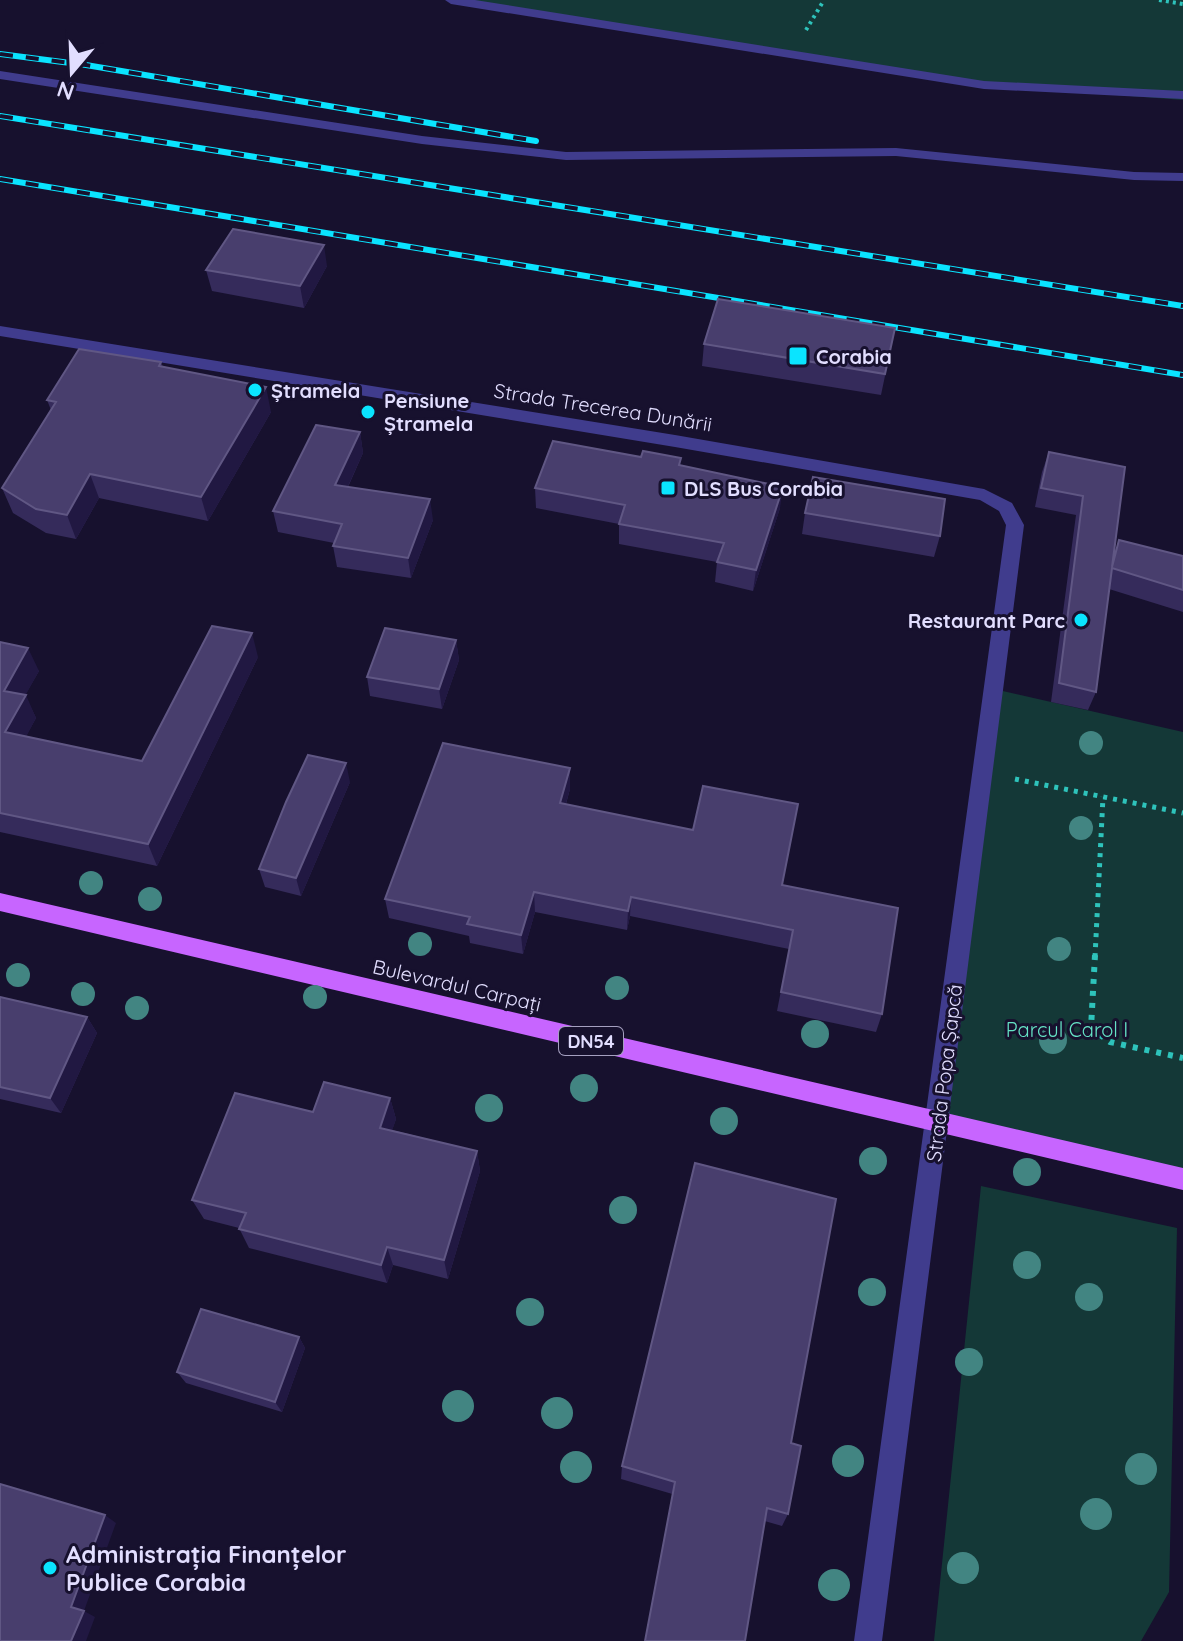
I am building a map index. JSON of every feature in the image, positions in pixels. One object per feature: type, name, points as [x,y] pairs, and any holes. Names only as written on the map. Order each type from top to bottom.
[{"type":"main road","name":"Bulevardul Carpați","points":[[0,902],[1183,1179]]},
{"type":"street","points":[[451,0],[984,85],[1183,95]]},
{"type":"street","points":[[0,75],[422,140],[566,156],[896,152],[1134,176],[1183,177]]},
{"type":"street","name":"Strada Trecerea Dunării","points":[[0,331],[675,441],[984,495],[1006,507]]},
{"type":"street","name":"Strada Popa Șapcă","points":[[868,1641],[1015,525],[1006,507]]},
{"type":"path","points":[[803,35],[824,0]]},
{"type":"path","points":[[1159,0],[1183,4]]},
{"type":"path","points":[[983,773],[1183,813]]},
{"type":"path","points":[[1103,797],[1091,1028],[1110,1042],[1183,1058]]},
{"type":"green space","points":[[451,0],[1183,0],[1183,100],[984,85]]},
{"type":"green space","name":"Parcul Carol I","points":[[994,689],[1183,732],[1183,1179],[937,1123]]},
{"type":"green space","points":[[981,1186],[1177,1228],[1169,1592],[1141,1641],[934,1641]]},
{"type":"building","points":[[233,229],[324,245],[300,286],[206,270]]},
{"type":"building","points":[[718,299],[895,328],[885,374],[704,344]]},
{"type":"building","points":[[79,349],[161,362],[159,366],[266,387],[201,497],[90,474],[67,515],[36,509],[2,488],[56,402],[47,400]]},
{"type":"building","points":[[316,425],[360,432],[335,485],[430,499],[408,558],[333,546],[342,524],[273,511]]},
{"type":"building","points":[[553,441],[641,457],[643,451],[681,458],[679,465],[783,487],[756,570],[717,562],[724,543],[619,524],[625,505],[535,488]]},
{"type":"building","points":[[1049,452],[1125,467],[1112,567],[1119,540],[1183,556],[1183,590],[1112,568],[1096,692],[1059,683],[1083,496],[1041,488]]},
{"type":"building","points":[[813,477],[945,499],[940,536],[805,513]]},
{"type":"building","points":[[212,626],[252,633],[148,844],[0,813],[0,642],[28,648],[4,691],[26,695],[5,732],[142,761]]},
{"type":"building","points":[[385,628],[456,640],[439,689],[367,677]]},
{"type":"building","points":[[443,743],[570,768],[560,803],[693,830],[703,786],[798,804],[782,885],[898,908],[882,1014],[781,992],[793,930],[631,897],[628,911],[534,892],[521,935],[467,924],[470,917],[385,899]]},
{"type":"building","points":[[308,755],[346,763],[296,878],[259,869],[286,802]]},
{"type":"building","points":[[0,997],[87,1017],[50,1098],[0,1087]]},
{"type":"building","points":[[324,1082],[390,1098],[380,1128],[477,1151],[444,1260],[387,1247],[381,1265],[239,1229],[246,1213],[192,1200],[235,1093],[313,1112]]},
{"type":"building","points":[[695,1163],[836,1199],[791,1443],[801,1446],[788,1514],[767,1508],[745,1641],[645,1641],[675,1482],[622,1466]]},
{"type":"building","points":[[201,1309],[299,1337],[275,1402],[177,1372]]},
{"type":"building","name":"Administrația Finanțelor Publice Corabia","points":[[0,1484],[105,1515],[71,1607],[84,1611],[71,1641],[0,1641]]},
{"type":"railway","points":[[0,54],[86,65],[536,141]]},
{"type":"railway","points":[[0,116],[1183,306]]},
{"type":"railway","points":[[0,179],[1183,375]]},
{"type":"place","name":"Corabia","points":[[798,356]]},
{"type":"place","name":"Ștramela","points":[[255,390]]},
{"type":"place","name":"Pensiune Ștramela","points":[[368,412]]},
{"type":"place","name":"DLS Bus Corabia","points":[[668,488]]},
{"type":"place","name":"Restaurant Parc","points":[[1081,620]]},
{"type":"place","name":"Administrația Finanțelor Publice Corabia","points":[[50,1568]]}]
